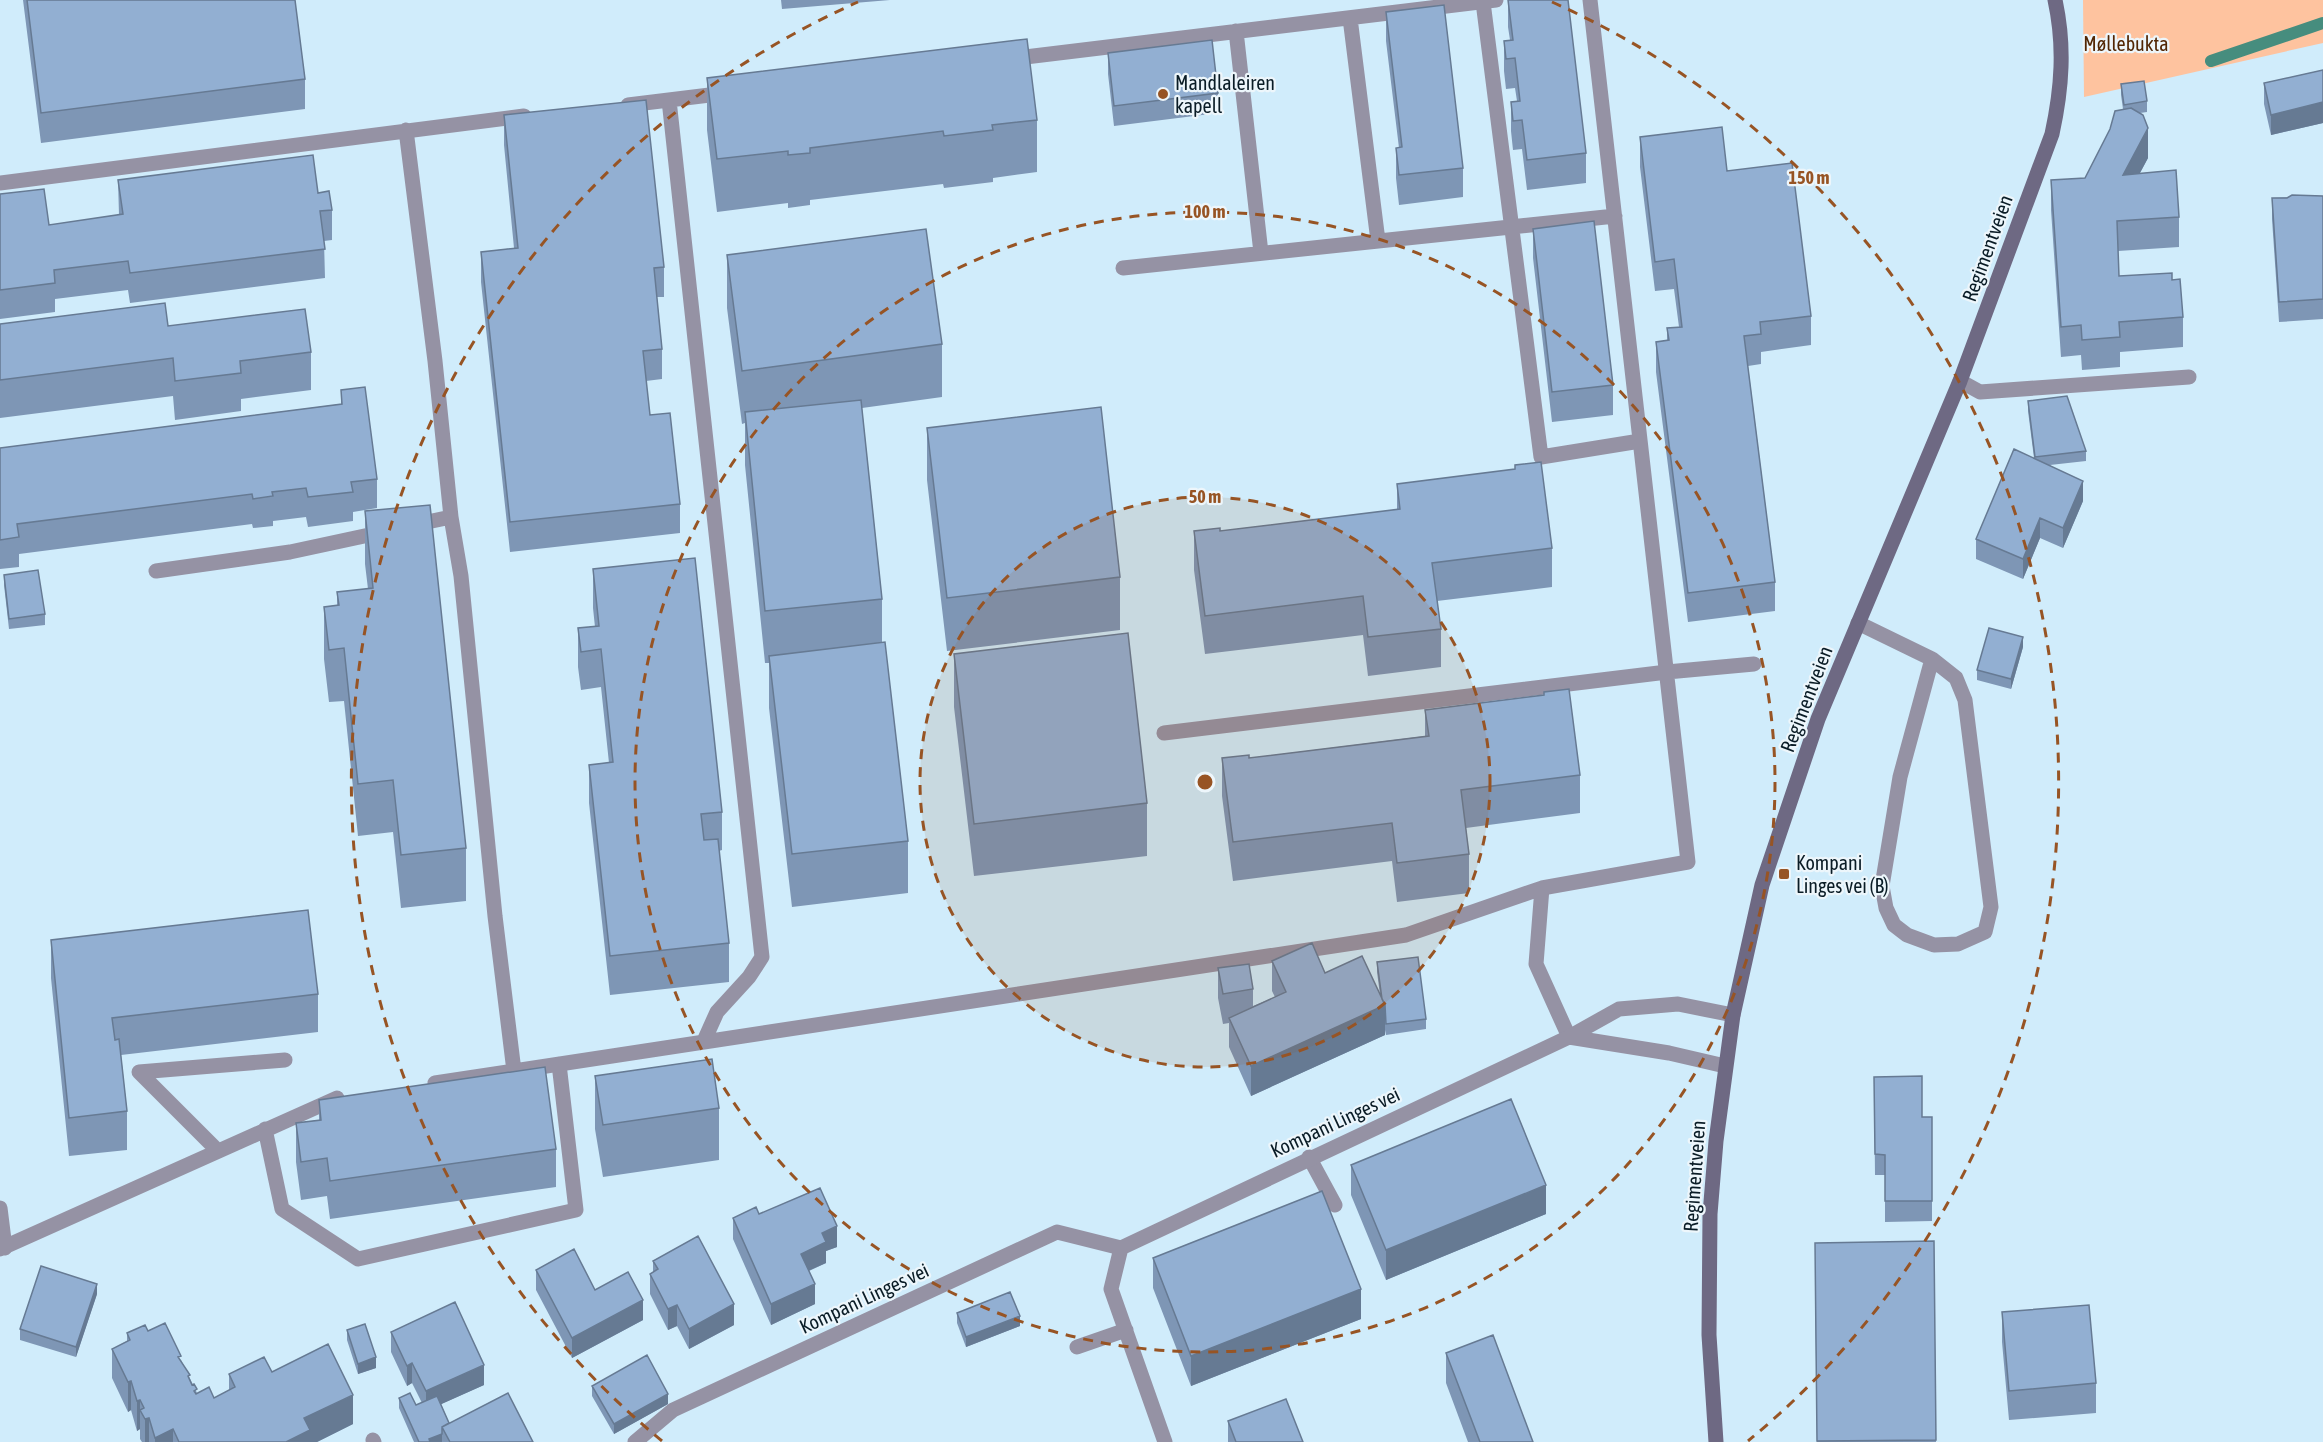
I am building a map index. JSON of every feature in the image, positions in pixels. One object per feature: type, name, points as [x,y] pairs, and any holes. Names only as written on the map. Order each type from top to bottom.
[{"type":"main road","name":"Regimentveien","points":[[1716,1442],[1709,1335],[1710,1214],[1725,1066],[1733,1015],[1762,885],[1818,720],[1960,381],[2052,134],[2063,60],[2055,0]]},
{"type":"street","points":[[423,1085],[1406,935],[1542,888],[1688,862],[1590,0]]},
{"type":"street","points":[[988,62],[1489,1],[1512,227],[1541,457],[1640,441]]},
{"type":"street","points":[[1350,18],[1378,242]]},
{"type":"street","points":[[1236,31],[1261,254]]},
{"type":"street","points":[[615,106],[740,92]]},
{"type":"street","points":[[669,100],[762,957],[749,977],[717,1012],[704,1041]]},
{"type":"street","points":[[0,183],[539,114]]},
{"type":"street","points":[[406,130],[435,361],[451,517],[461,576],[495,916],[514,1071]]},
{"type":"street","points":[[1122,268],[1615,216]]},
{"type":"street","points":[[1960,381],[1980,392],[2189,377]]},
{"type":"street","points":[[156,571],[290,552],[451,517]]},
{"type":"street","points":[[1858,623],[1932,659],[1956,678],[1965,700],[1991,907],[1985,932],[1958,944],[1934,945],[1907,935],[1894,925],[1886,908],[1882,886],[1900,777],[1932,659]]},
{"type":"street","points":[[1164,733],[1667,672],[1754,664]]},
{"type":"street","points":[[1542,888],[1536,964],[1569,1037],[1725,1066]]},
{"type":"street","name":"Kompani Linges vei","points":[[635,1442],[673,1410],[1057,1232],[1121,1248],[1309,1157],[1569,1037],[1619,1009],[1678,1004],[1733,1015]]},
{"type":"street","points":[[217,1150],[139,1071],[285,1060]]},
{"type":"street","points":[[265,1129],[282,1209],[358,1259],[576,1210],[559,1064]]},
{"type":"street","points":[[0,1208],[2,1249],[332,1099],[355,1095]]},
{"type":"street","points":[[1309,1157],[1335,1205]]},
{"type":"street","points":[[1121,1248],[1111,1289],[1165,1442]]},
{"type":"street","points":[[1077,1347],[1126,1330]]},
{"type":"green space","name":"Møllebukta","points":[[2083,0],[2323,0],[2323,43],[2084,97]]},
{"type":"building","points":[[27,0],[295,0],[305,79],[41,113]]},
{"type":"building","points":[[1508,0],[1568,0],[1586,153],[1527,160],[1522,120],[1513,121],[1511,102],[1520,101],[1515,58],[1506,59],[1504,41],[1513,40]]},
{"type":"building","points":[[1444,5],[1463,168],[1399,175],[1396,148],[1402,147],[1386,12]]},
{"type":"building","points":[[1027,39],[1037,120],[992,125],[993,130],[944,136],[943,131],[810,148],[810,153],[788,155],[788,151],[717,159],[707,78]]},
{"type":"building","points":[[1212,40],[1218,93],[1114,106],[1108,53]]},
{"type":"building","points":[[2323,70],[2323,102],[2271,115],[2264,83]]},
{"type":"building","points":[[2144,81],[2147,101],[2124,105],[2121,84]]},
{"type":"building","points":[[646,100],[664,267],[654,268],[662,349],[643,351],[650,415],[670,413],[680,504],[510,522],[481,252],[518,248],[504,115]]},
{"type":"building","points":[[2131,108],[2143,115],[2148,128],[2123,175],[2176,170],[2179,217],[2117,221],[2119,276],[2172,273],[2172,280],[2180,279],[2183,317],[2119,322],[2120,337],[2082,340],[2081,325],[2061,327],[2051,180],[2085,178],[2110,129],[2115,111]]},
{"type":"building","points":[[1722,127],[1727,171],[1792,163],[1811,316],[1760,322],[1761,334],[1744,336],[1775,582],[1688,593],[1656,342],[1669,340],[1667,328],[1682,327],[1674,259],[1655,262],[1640,137]]},
{"type":"building","points":[[313,155],[318,193],[329,191],[332,210],[320,211],[325,249],[130,273],[128,261],[54,270],[55,283],[0,290],[0,194],[44,189],[49,225],[123,214],[118,180]]},
{"type":"building","points":[[2292,195],[2323,196],[2323,299],[2279,302],[2272,198],[2287,198]]},
{"type":"building","points":[[1594,221],[1613,385],[1552,392],[1533,229]]},
{"type":"building","points":[[926,229],[942,344],[742,371],[727,255]]},
{"type":"building","points":[[165,303],[168,326],[305,309],[311,352],[240,361],[241,373],[175,381],[173,358],[0,380],[0,324]]},
{"type":"building","points":[[365,387],[377,479],[351,482],[353,492],[308,497],[306,488],[272,492],[273,496],[253,499],[252,494],[17,524],[19,537],[0,540],[0,448],[342,404],[341,390]]},
{"type":"building","points":[[2067,396],[2086,451],[2035,457],[2028,401]]},
{"type":"building","points":[[861,400],[882,599],[765,611],[745,412]]},
{"type":"building","points":[[1101,407],[1120,577],[947,598],[927,428]]},
{"type":"building","points":[[2014,449],[2083,481],[2063,528],[2040,518],[2023,559],[1976,539]]},
{"type":"building","points":[[1541,462],[1552,548],[1432,563],[1441,629],[1368,637],[1363,596],[1205,616],[1194,531],[1220,528],[1220,531],[1400,509],[1397,484],[1515,469],[1515,465]]},
{"type":"building","points":[[430,505],[466,848],[401,855],[393,780],[358,784],[344,648],[329,650],[324,607],[339,605],[337,592],[373,588],[365,511]]},
{"type":"building","points":[[695,558],[722,812],[701,814],[704,840],[718,839],[729,943],[610,956],[589,765],[613,762],[601,649],[581,652],[578,628],[599,626],[593,569]]},
{"type":"building","points":[[38,570],[45,614],[9,619],[4,575]]},
{"type":"building","points":[[1989,628],[2023,637],[2011,679],[1977,670]]},
{"type":"building","points":[[1128,633],[1147,803],[974,824],[954,654]]},
{"type":"building","points":[[885,642],[908,841],[792,854],[769,656]]},
{"type":"building","points":[[1569,689],[1580,775],[1461,790],[1469,854],[1397,863],[1392,823],[1233,842],[1222,758],[1249,755],[1249,758],[1429,736],[1425,710],[1544,695],[1544,692]]},
{"type":"building","points":[[308,910],[318,994],[112,1018],[115,1040],[119,1039],[127,1111],[69,1118],[51,940]]},
{"type":"building","points":[[1312,943],[1325,973],[1362,956],[1385,1005],[1251,1066],[1229,1018],[1286,992],[1272,961]]},
{"type":"building","points":[[1418,957],[1426,1019],[1386,1024],[1377,962]]},
{"type":"building","points":[[1249,964],[1253,989],[1223,994],[1218,968]]},
{"type":"building","points":[[712,1059],[719,1108],[603,1125],[595,1076]]},
{"type":"building","points":[[545,1067],[556,1149],[330,1181],[327,1158],[301,1162],[296,1123],[321,1120],[319,1100]]},
{"type":"building","points":[[1922,1076],[1922,1117],[1932,1117],[1932,1201],[1885,1201],[1885,1155],[1875,1154],[1874,1077]]},
{"type":"building","points":[[1511,1099],[1546,1185],[1386,1250],[1351,1165]]},
{"type":"building","points":[[820,1188],[837,1226],[822,1233],[826,1242],[801,1254],[815,1284],[771,1304],[733,1218],[756,1207],[759,1214]]},
{"type":"building","points":[[1322,1191],[1361,1289],[1191,1356],[1153,1258]]},
{"type":"building","points":[[698,1236],[734,1304],[689,1329],[677,1305],[668,1309],[650,1274],[658,1269],[653,1261]]},
{"type":"building","points":[[1934,1241],[1936,1440],[1817,1441],[1815,1243]]},
{"type":"building","points":[[574,1249],[595,1290],[628,1272],[643,1300],[572,1338],[536,1270]]},
{"type":"building","points":[[41,1266],[97,1284],[76,1347],[20,1329]]},
{"type":"building","points":[[1010,1292],[1020,1316],[966,1337],[957,1313]]},
{"type":"building","points":[[455,1302],[484,1365],[426,1391],[412,1363],[407,1366],[391,1332]]},
{"type":"building","points":[[2089,1305],[2096,1383],[2009,1391],[2002,1312]]},
{"type":"building","points":[[165,1323],[181,1356],[178,1357],[190,1375],[188,1376],[192,1385],[194,1384],[197,1389],[194,1391],[196,1394],[209,1387],[214,1398],[235,1387],[229,1374],[264,1357],[272,1372],[328,1344],[353,1395],[304,1418],[310,1430],[286,1442],[179,1442],[173,1429],[155,1438],[149,1418],[145,1419],[140,1410],[144,1408],[140,1400],[137,1401],[131,1381],[128,1382],[112,1349],[130,1340],[127,1333],[145,1325],[148,1331]]},
{"type":"building","points":[[365,1324],[376,1357],[358,1364],[347,1330]]},
{"type":"building","points":[[1493,1335],[1533,1442],[1480,1442],[1446,1353]]},
{"type":"building","points":[[647,1355],[668,1394],[614,1424],[592,1386]]},
{"type":"building","points":[[410,1393],[416,1405],[437,1396],[449,1423],[442,1427],[442,1434],[429,1439],[430,1442],[419,1442],[399,1398]]},
{"type":"building","points":[[508,1393],[533,1442],[450,1442],[442,1427]]},
{"type":"building","points":[[1286,1399],[1303,1442],[1236,1442],[1228,1421]]},
{"type":"waterway","points":[[2211,61],[2323,23]]},
{"type":"place","name":"Mandlaleiren kapell","points":[[1163,94]]},
{"type":"place","name":"Kompani Linges vei (B)","points":[[1784,874]]}]
